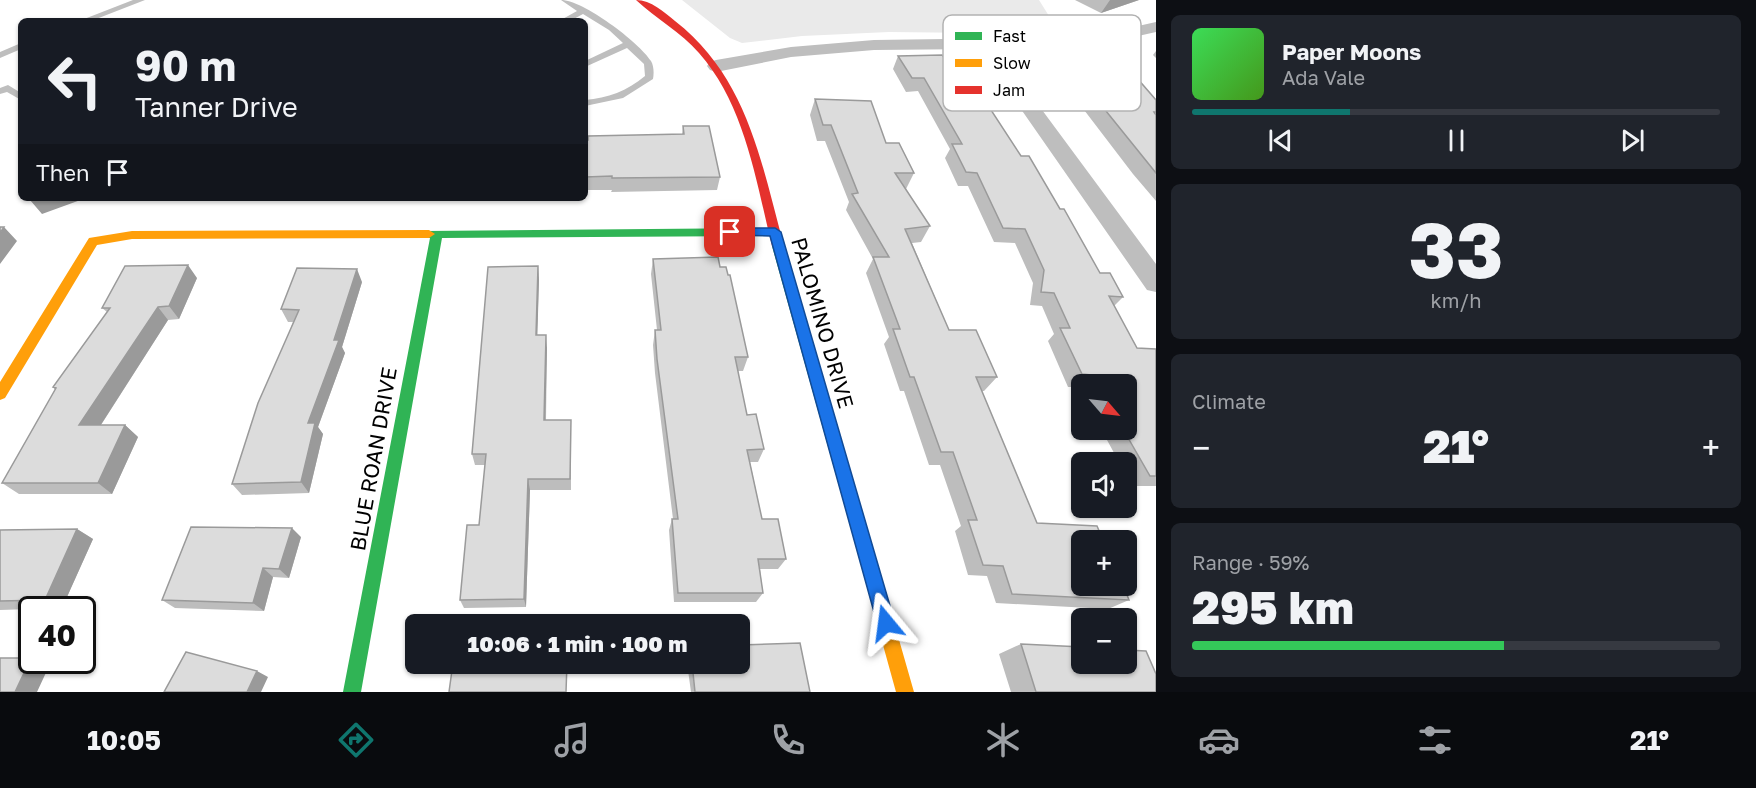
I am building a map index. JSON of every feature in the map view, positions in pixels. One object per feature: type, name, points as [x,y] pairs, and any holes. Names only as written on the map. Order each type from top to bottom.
[{"type":"street","name":"PALOMINO DRIVE","points":[[640,0],[663,14],[716,66],[730,90],[746,132],[905,692]]},
{"type":"street","points":[[1141,30],[1156,27]]},
{"type":"street","points":[[716,66],[791,52],[874,45],[943,45]]},
{"type":"street","points":[[1032,111],[1156,283]]},
{"type":"street","points":[[0,394],[93,241],[132,235],[775,232]]},
{"type":"street","name":"BLUE ROAN DRIVE","points":[[352,692],[437,234]]},
{"type":"lane","points":[[91,18],[141,0]]},
{"type":"lane","points":[[565,0],[612,27],[648,63],[650,77],[637,88],[615,99],[588,103]]},
{"type":"lane","points":[[569,18],[584,11]]},
{"type":"lane","points":[[588,63],[628,44]]},
{"type":"lane","points":[[0,55],[18,47]]},
{"type":"lane","points":[[4,90],[18,84]]},
{"type":"lane","points":[[4,90],[18,96]]},
{"type":"shaded area","points":[[682,0],[1039,0],[1048,15],[943,15],[943,33],[889,32],[802,36],[742,43],[730,38]]},
{"type":"building","points":[[942,55],[943,111],[924,78],[912,78],[898,56]]},
{"type":"building","points":[[1141,83],[1156,100],[1156,112],[1154,112],[1156,115],[1156,173],[1106,111],[1141,111]]},
{"type":"building","points":[[815,99],[871,101],[886,143],[899,143],[914,173],[895,173],[930,226],[905,229],[949,330],[976,330],[997,377],[976,377],[1037,523],[1097,526],[1099,530],[1071,530],[1071,596],[1127,596],[1129,600],[1012,594],[1003,566],[983,565],[968,520],[977,520],[953,452],[941,452],[914,377],[910,377],[893,329],[900,329],[873,257],[889,257],[852,194],[858,193],[831,125],[823,125]]},
{"type":"building","points":[[943,111],[992,111],[1021,156],[1029,156],[1060,209],[1064,209],[1100,273],[1110,273],[1123,297],[1109,296],[1137,348],[1156,349],[1156,476],[1150,476],[1129,440],[1137,440],[1137,374],[1082,374],[1060,328],[1070,328],[1054,293],[1041,292],[1044,270],[1025,229],[1003,228],[977,173],[966,172],[952,144],[962,144]]},
{"type":"building","points":[[683,126],[709,126],[720,177],[588,177],[588,136],[684,134]]},
{"type":"building","points":[[718,257],[720,267],[726,267],[730,275],[748,357],[735,357],[747,415],[756,414],[764,449],[747,450],[762,519],[778,519],[786,559],[758,559],[763,593],[678,593],[672,519],[678,519],[657,359],[655,330],[661,330],[653,259]]},
{"type":"building","points":[[188,265],[169,306],[158,307],[79,425],[125,425],[98,483],[2,483],[56,388],[53,387],[110,308],[102,308],[125,266]]},
{"type":"building","points":[[538,266],[536,335],[546,335],[544,420],[571,420],[570,479],[528,479],[524,599],[460,600],[467,525],[479,525],[486,454],[472,454],[488,267]]},
{"type":"building","points":[[297,268],[357,269],[334,340],[339,340],[308,423],[315,423],[301,482],[232,484],[258,403],[299,310],[281,309]]},
{"type":"building","points":[[191,527],[292,528],[279,569],[263,568],[253,603],[162,600]]},
{"type":"building","points":[[77,529],[47,596],[18,596],[18,601],[0,601],[0,530]]},
{"type":"building","points":[[800,643],[810,692],[695,692],[693,674],[750,674],[750,645]]},
{"type":"building","points":[[1021,644],[1071,646],[1071,674],[1137,674],[1137,651],[1146,651],[1156,674],[1156,692],[1036,692]]},
{"type":"building","points":[[186,652],[257,671],[247,692],[164,692]]},
{"type":"building","points":[[0,658],[18,658],[18,674],[23,674],[15,692],[0,692]]},
{"type":"building","points":[[451,674],[567,674],[566,692],[449,692]]},
{"type":"traffic: fast","points":[[429,234],[775,232]]},
{"type":"traffic: fast","points":[[352,692],[437,234]]},
{"type":"traffic: fast","points":[[778,246],[847,486]]},
{"type":"traffic: slow","points":[[0,394],[93,241],[132,235],[429,234]]},
{"type":"traffic: slow","points":[[847,486],[905,692]]},
{"type":"traffic: jam","points":[[640,0],[674,24],[694,42],[712,63],[730,91],[755,157],[778,246]]},
{"type":"route","points":[[730,232],[775,232],[886,623]]}]
